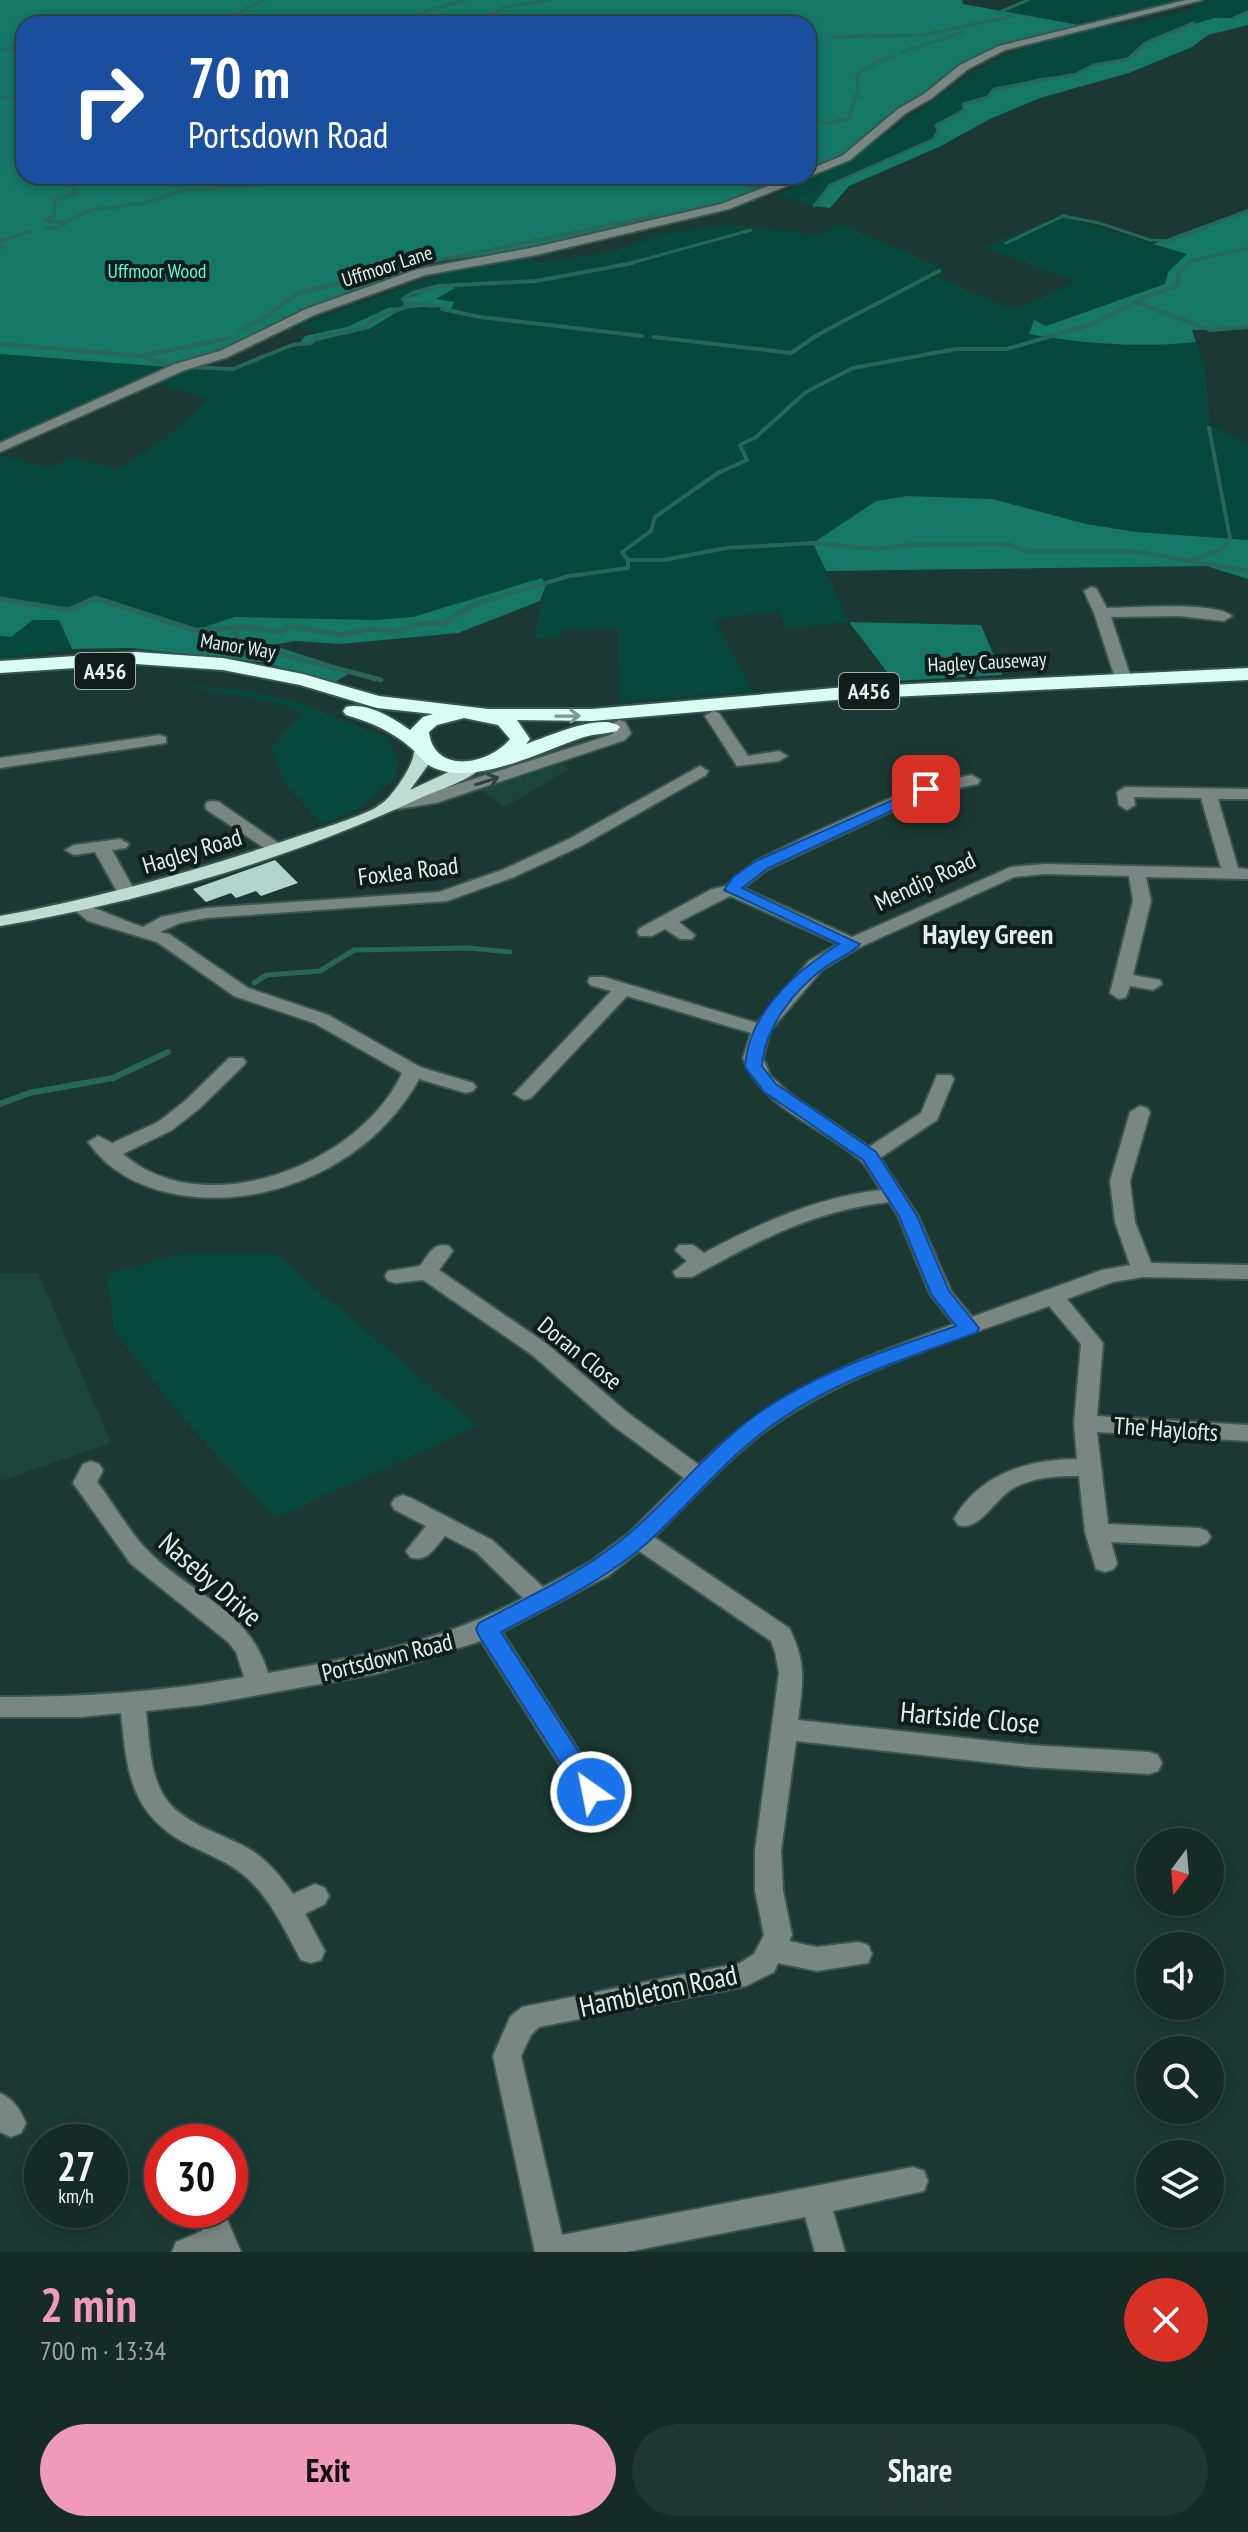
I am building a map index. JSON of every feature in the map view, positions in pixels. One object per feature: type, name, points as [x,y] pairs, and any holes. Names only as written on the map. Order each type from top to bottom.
[{"type":"highway","name":"Manor Way","points":[[0,667],[136,658],[223,664],[303,680],[377,702],[464,712]]},
{"type":"highway","name":"Manor Way","points":[[0,681],[99,671],[172,671],[210,675],[258,684],[383,720],[420,748]]},
{"type":"highway","name":"Hagley Causeway","points":[[490,714],[592,715],[847,693],[1248,674]]},
{"type":"highway","name":"Hagley Causeway","points":[[505,758],[582,731],[619,725],[1049,693],[1248,686]]},
{"type":"highway","name":"A456","points":[[490,714],[464,712],[430,721],[419,731],[420,748],[450,766],[474,767],[505,758]]},
{"type":"highway","points":[[490,714],[518,731],[520,739],[505,758]]},
{"type":"main road","name":"Hagley Road","points":[[388,805],[423,759],[420,748]]},
{"type":"main road","name":"Hagley Road","points":[[0,921],[128,895],[278,849],[344,827],[474,767]]},
{"type":"street","name":"Uffmoor Lane","points":[[816,171],[846,158],[902,111],[928,96],[964,67],[1002,48],[1197,0]]},
{"type":"street","name":"Uffmoor Lane","points":[[0,448],[180,367],[224,354],[310,312],[422,272],[536,251],[725,207],[783,184]]},
{"type":"street","points":[[1091,591],[1102,613],[1123,678]]},
{"type":"street","points":[[1102,613],[1179,611],[1224,616]]},
{"type":"street","points":[[713,716],[736,767],[779,756]]},
{"type":"street","points":[[388,805],[430,799],[619,737],[623,733],[619,725]]},
{"type":"street","points":[[0,763],[160,740]]},
{"type":"street","name":"Foxlea Road","points":[[147,933],[156,925],[170,920],[206,913],[441,897],[478,886],[643,807],[700,771]]},
{"type":"street","points":[[732,890],[739,881],[762,865],[926,789],[972,780]]},
{"type":"street","points":[[953,784],[967,801]]},
{"type":"street","points":[[1127,805],[1125,792],[1248,794]]},
{"type":"street","points":[[1208,794],[1240,874]]},
{"type":"street","points":[[213,806],[278,849]]},
{"type":"street","points":[[74,850],[120,844]]},
{"type":"street","points":[[101,847],[128,895]]},
{"type":"street","name":"Mendip Road","points":[[969,1328],[941,1294],[908,1216],[869,1156],[783,1098],[753,1067],[761,1030],[807,973],[852,944],[1011,872],[1045,869],[1240,874]]},
{"type":"street","points":[[1137,873],[1142,901],[1121,986],[1153,984]]},
{"type":"street","points":[[646,932],[718,893],[732,890],[852,944]]},
{"type":"street","points":[[80,907],[94,917],[163,938],[241,992],[321,1019],[413,1071],[466,1087]]},
{"type":"street","points":[[666,921],[686,935]]},
{"type":"street","points":[[597,981],[761,1030]]},
{"type":"street","points":[[524,1094],[623,989]]},
{"type":"street","points":[[236,1062],[192,1105],[165,1126],[104,1147],[136,1176],[156,1184],[193,1191],[225,1192],[273,1185],[333,1157],[359,1138],[409,1084],[413,1071]]},
{"type":"street","points":[[869,1156],[930,1116],[944,1079]]},
{"type":"street","points":[[1140,1112],[1120,1181],[1125,1222],[1143,1270]]},
{"type":"street","points":[[691,1262],[776,1223],[857,1199],[894,1195]]},
{"type":"street","points":[[396,1276],[427,1272],[442,1251]]},
{"type":"street","name":"Portsdown Road","points":[[0,1707],[81,1707],[259,1685],[376,1664],[487,1629],[599,1569],[638,1538],[699,1477],[766,1419],[820,1386],[879,1360],[1110,1275],[1143,1270],[1248,1272]]},
{"type":"street","name":"Doran Close","points":[[427,1272],[539,1349],[620,1419],[699,1477]]},
{"type":"street","points":[[1052,1295],[1092,1343],[1085,1423],[1097,1532],[1105,1563]]},
{"type":"street","name":"The Haylofts","points":[[1085,1423],[1248,1433]]},
{"type":"street","points":[[966,1519],[984,1494],[1027,1472],[1056,1467],[1090,1468]]},
{"type":"street","name":"Naseby Drive","points":[[83,1482],[138,1556],[162,1579],[237,1635],[251,1656],[259,1685]]},
{"type":"street","points":[[403,1504],[484,1546],[542,1601]]},
{"type":"street","points":[[418,1551],[442,1524]]},
{"type":"street","points":[[1097,1532],[1199,1537]]},
{"type":"street","points":[[638,1538],[780,1635],[788,1652],[792,1673],[768,1851],[769,1891],[778,1935],[773,1950],[817,1959],[858,1954]]},
{"type":"street","points":[[487,1629],[591,1792]]},
{"type":"street","points":[[132,1702],[145,1786],[156,1805],[173,1820],[247,1861],[268,1881],[311,1951]]},
{"type":"street","name":"Hartside Close","points":[[786,1729],[984,1752],[1149,1763]]},
{"type":"street","points":[[287,1909],[315,1896]]},
{"type":"street","name":"Hambleton Road","points":[[551,2252],[507,2056],[520,2026],[532,2016],[746,1974],[764,1963],[773,1950]]},
{"type":"street","points":[[551,2252],[913,2181]]},
{"type":"street","points":[[815,2200],[830,2252]]},
{"type":"street","points":[[187,2252],[218,2233]]},
{"type":"shaded area","points":[[1025,0],[1184,0],[1079,25],[996,12]]},
{"type":"shaded area","points":[[1213,0],[1248,0],[1248,12],[1234,18],[1214,18],[1165,33],[1163,37],[1145,43],[1128,59],[1093,65],[1076,74],[1041,78],[963,104],[964,110],[939,122],[934,139],[918,149],[886,159],[861,174],[841,179],[814,206],[777,194],[799,184],[816,184],[816,176],[849,161],[970,74],[1003,56],[1047,39],[1110,24],[1120,27],[1194,9],[1190,6]]},
{"type":"shaded area","points":[[1060,216],[1188,254],[1165,284],[1046,326],[1035,320],[1029,334],[1118,346],[1196,342],[1204,365],[1210,425],[1248,444],[1248,540],[1136,532],[1086,524],[993,499],[907,496],[876,501],[813,543],[849,622],[788,628],[778,612],[714,619],[752,691],[619,702],[618,628],[565,629],[557,638],[535,638],[545,583],[507,595],[443,623],[195,630],[95,598],[66,610],[0,599],[0,455],[49,468],[71,458],[119,469],[163,440],[209,399],[153,382],[196,364],[233,369],[292,345],[369,329],[380,316],[402,309],[430,306],[451,309],[435,299],[434,286],[405,299],[403,307],[382,312],[343,329],[322,332],[297,326],[442,274],[527,257],[539,263],[612,251],[665,233],[730,225],[820,235],[840,224],[948,270],[935,276],[1013,310],[1076,282],[984,247]]},
{"type":"shaded area","points":[[0,354],[167,367],[0,445]]},
{"type":"shaded area","points":[[33,620],[59,620],[72,649],[0,659],[0,636],[3,638],[23,629]]},
{"type":"shaded area","points":[[160,682],[249,691],[300,703],[386,737],[399,759],[394,779],[362,806],[323,825],[287,787],[270,748],[303,714],[278,703]]},
{"type":"shaded area","points":[[561,763],[569,769],[505,807],[481,790]]},
{"type":"shaded area","points":[[182,1254],[276,1254],[477,1426],[276,1518],[186,1422],[115,1333],[107,1274]]},
{"type":"shaded area","points":[[0,1273],[38,1273],[111,1443],[0,1481]]},
{"type":"green space","name":"Uffmoor Wood","points":[[0,0],[962,0],[963,4],[1079,25],[1018,40],[959,65],[930,89],[884,119],[839,157],[816,167],[816,16],[16,16],[16,184],[779,184],[696,212],[555,245],[435,262],[292,316],[221,352],[167,367],[0,354]]},
{"type":"green space","points":[[1248,12],[1248,25],[1208,35],[1192,47],[1129,73],[1040,98],[849,186],[830,208],[814,206],[830,185],[934,139],[938,131],[936,125],[963,110],[963,104],[988,97],[994,89],[1076,74],[1093,65],[1128,59],[1145,43],[1163,37],[1165,33],[1214,18],[1234,18]]},
{"type":"green space","points":[[1248,209],[1248,329],[1192,330],[1196,342],[1154,345],[1092,343],[1029,334],[1034,320],[1046,326],[1165,284],[1168,272],[1187,254],[1153,244]]},
{"type":"green space","points":[[445,284],[455,288],[436,299],[454,302],[451,309],[430,306],[402,309],[369,329],[298,345],[305,336],[347,327],[388,308],[403,307],[405,299]]},
{"type":"green space","points":[[907,496],[993,499],[1086,524],[1136,532],[1248,540],[1248,579],[1206,566],[826,571],[813,543],[876,501]]},
{"type":"green space","points":[[542,578],[546,585],[540,601],[458,633],[340,644],[296,641],[271,645],[353,671],[335,682],[261,662],[131,648],[72,649],[59,620],[33,620],[11,637],[0,636],[0,599],[66,610],[95,598],[195,630],[235,617],[376,620],[413,617]]},
{"type":"green space","points":[[849,622],[981,625],[1002,675],[894,681]]},
{"type":"building","points":[[275,860],[298,883],[261,896],[256,891],[236,898],[231,893],[206,902],[193,889]]},
{"type":"waterway","points":[[230,16],[265,0]]},
{"type":"waterway","points":[[409,16],[465,0]]},
{"type":"waterway","points":[[485,16],[507,7],[550,0]]},
{"type":"waterway","points":[[1002,11],[1028,0]]},
{"type":"waterway","points":[[1234,18],[1248,12]]},
{"type":"waterway","points":[[833,37],[923,35],[1014,16]]},
{"type":"waterway","points":[[814,206],[830,185],[934,139],[938,131],[936,125],[964,110],[963,104],[988,97],[994,89],[1076,74],[1093,65],[1128,59],[1145,43],[1194,23]]},
{"type":"waterway","points":[[902,52],[963,32]]},
{"type":"waterway","points":[[0,50],[16,47]]},
{"type":"waterway","points":[[816,121],[828,123],[848,119],[858,91],[857,75],[877,62],[894,56]]},
{"type":"waterway","points":[[0,98],[16,97]]},
{"type":"waterway","points":[[66,222],[45,221],[54,215],[55,200],[77,193],[70,184]]},
{"type":"waterway","points":[[66,222],[91,210],[144,203],[181,191],[266,184]]},
{"type":"waterway","points":[[746,184],[759,187]]},
{"type":"waterway","points":[[1006,243],[1063,216],[1099,223],[1150,240],[1168,241],[1248,211]]},
{"type":"waterway","points":[[417,265],[654,216]]},
{"type":"waterway","points":[[46,228],[60,227],[66,222]]},
{"type":"waterway","points":[[628,264],[751,230]]},
{"type":"waterway","points":[[0,241],[31,231]]},
{"type":"waterway","points":[[0,246],[4,247],[0,248]]},
{"type":"waterway","points":[[628,560],[622,552],[651,531],[655,517],[718,473],[747,460],[740,445],[756,437],[806,392],[853,368],[956,349],[1007,349],[1092,324],[1148,296],[1177,286],[1179,273],[1191,261],[1248,248]]},
{"type":"waterway","points":[[239,331],[264,318],[298,293],[425,263]]},
{"type":"waterway","points":[[628,264],[633,263]]},
{"type":"waterway","points":[[188,367],[233,369],[292,345],[311,343],[316,338],[364,328],[374,318],[409,306],[403,299],[413,293],[438,286],[536,281],[628,264]]},
{"type":"waterway","points":[[654,337],[791,353],[819,334],[939,271]]},
{"type":"waterway","points":[[410,303],[435,306]]},
{"type":"waterway","points":[[1139,303],[1210,330],[1248,327]]},
{"type":"waterway","points":[[442,309],[480,317],[642,336]]},
{"type":"waterway","points":[[0,344],[141,356],[230,338]]},
{"type":"waterway","points":[[143,357],[174,366]]},
{"type":"waterway","points":[[1193,560],[1224,548],[1230,538],[1209,428]]},
{"type":"waterway","points":[[628,560],[664,560],[726,548],[813,543],[876,549],[910,545],[1006,544],[1025,551],[1132,551],[1248,571]]},
{"type":"waterway","points":[[489,600],[569,576],[628,568],[628,560]]},
{"type":"waterway","points":[[233,628],[282,632],[289,626],[341,635],[369,629],[398,632],[417,624],[443,623],[473,605],[496,598]]},
{"type":"waterway","points":[[7,600],[0,599],[68,610],[90,600]]},
{"type":"waterway","points":[[90,600],[101,600]]},
{"type":"waterway","points":[[90,600],[101,600]]},
{"type":"waterway","points":[[101,600],[195,630],[233,628]]},
{"type":"waterway","points":[[233,628],[240,643],[381,680]]},
{"type":"waterway","points":[[254,983],[267,975],[320,971],[354,950],[470,948],[510,952]]},
{"type":"waterway","points":[[0,1104],[29,1093],[113,1078],[168,1052]]},
{"type":"district","name":"Hayley Green","points":[[988,933]]},
{"type":"route","points":[[591,1792],[487,1629],[599,1569],[638,1538],[733,1445],[766,1419],[820,1386],[879,1360],[969,1328],[941,1294],[929,1272],[908,1216],[869,1156],[783,1098],[753,1067],[761,1030],[791,991],[816,965],[852,944],[732,890],[739,881],[762,865],[926,789]]}]
